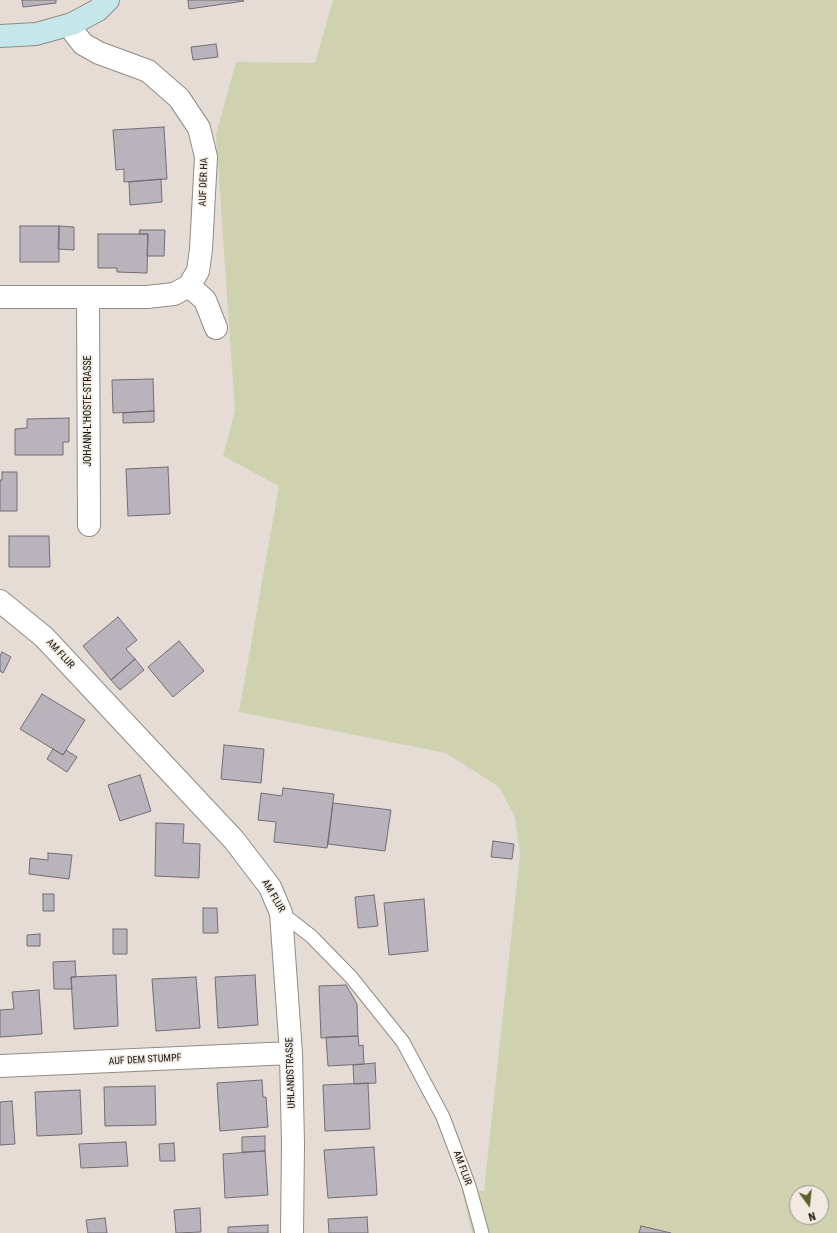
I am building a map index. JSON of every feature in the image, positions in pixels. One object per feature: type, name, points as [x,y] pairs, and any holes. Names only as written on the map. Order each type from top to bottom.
[{"type":"main road","points":[[0,36],[36,34],[72,24],[98,10],[108,0]]},
{"type":"street","name":"AUF DER HA","points":[[72,24],[75,34],[83,44],[99,54],[148,71],[179,98],[199,128],[206,157],[201,249],[198,271],[189,286]]},
{"type":"street","points":[[0,297],[146,297],[174,294],[189,286],[206,300],[216,328]]},
{"type":"street","name":"JOHANN-L'HOSTE-STRASSE","points":[[88,297],[89,525]]},
{"type":"street","name":"AM FLUR","points":[[0,601],[44,636],[234,840],[270,887],[281,913]]},
{"type":"street","name":"UHLANDSTRASSE","points":[[281,913],[291,1053],[293,1144],[292,1233]]},
{"type":"street","name":"AUF DEM STUMPF","points":[[0,1066],[291,1053]]},
{"type":"lane","name":"AM FLUR","points":[[281,913],[311,936],[351,977],[403,1042],[443,1117],[469,1186],[482,1233]]},
{"type":"green space","points":[[333,0],[837,0],[837,1233],[472,1233],[462,1191],[484,1191],[520,855],[515,817],[499,787],[446,753],[239,712],[279,486],[223,456],[235,411],[216,135],[236,62],[315,63]]},
{"type":"building","points":[[22,0],[56,0],[56,3],[23,7]]},
{"type":"building","points":[[188,0],[243,0],[244,1],[189,9]]},
{"type":"building","points":[[216,44],[218,57],[193,60],[191,47]]},
{"type":"building","points":[[164,127],[167,179],[124,182],[124,169],[116,170],[113,130]]},
{"type":"building","points":[[161,179],[162,202],[130,205],[129,182]]},
{"type":"building","points":[[20,226],[59,226],[59,262],[20,262]]},
{"type":"building","points":[[59,226],[74,227],[74,250],[58,249]]},
{"type":"building","points":[[140,230],[165,230],[164,256],[147,256],[148,234],[139,234]]},
{"type":"building","points":[[98,234],[148,234],[147,273],[117,272],[117,268],[98,268]]},
{"type":"building","points":[[153,379],[154,411],[113,413],[112,380]]},
{"type":"building","points":[[154,411],[154,422],[123,423],[123,413]]},
{"type":"building","points":[[69,418],[69,442],[63,442],[63,455],[15,455],[15,429],[27,428],[27,419]]},
{"type":"building","points":[[168,467],[170,514],[128,516],[126,469]]},
{"type":"building","points":[[2,472],[17,472],[17,511],[0,511],[0,480],[2,480]]},
{"type":"building","points":[[9,536],[49,536],[50,567],[9,567]]},
{"type":"building","points":[[118,617],[137,640],[126,649],[135,659],[111,680],[83,646]]},
{"type":"building","points":[[179,641],[204,671],[173,697],[148,667]]},
{"type":"building","points":[[2,652],[11,657],[3,673],[0,671],[0,656]]},
{"type":"building","points":[[135,659],[144,670],[120,690],[111,680]]},
{"type":"building","points":[[42,694],[85,720],[63,755],[20,729]]},
{"type":"building","points":[[224,745],[264,749],[261,783],[221,779]]},
{"type":"building","points":[[53,749],[63,755],[66,750],[77,757],[67,772],[47,759]]},
{"type":"building","points":[[140,775],[151,811],[120,821],[108,785]]},
{"type":"building","points":[[283,788],[334,794],[327,848],[274,842],[276,822],[258,820],[261,793],[282,796]]},
{"type":"building","points":[[333,803],[391,810],[385,851],[328,844]]},
{"type":"building","points":[[156,823],[184,824],[183,843],[200,844],[199,878],[155,876]]},
{"type":"building","points":[[493,841],[514,844],[512,859],[491,857]]},
{"type":"building","points":[[48,853],[72,855],[69,879],[29,874],[30,858],[48,860]]},
{"type":"building","points":[[43,894],[54,894],[54,911],[43,911]]},
{"type":"building","points":[[374,895],[378,926],[358,928],[355,897]]},
{"type":"building","points":[[424,899],[428,951],[389,955],[384,903]]},
{"type":"building","points":[[203,908],[217,908],[218,933],[203,933]]},
{"type":"building","points":[[113,929],[127,929],[127,954],[113,954]]},
{"type":"building","points":[[40,934],[40,946],[27,946],[27,935]]},
{"type":"building","points":[[75,961],[76,977],[71,977],[72,989],[54,989],[53,962]]},
{"type":"building","points":[[116,975],[118,1026],[74,1029],[71,977]]},
{"type":"building","points":[[255,975],[258,1025],[218,1028],[215,977]]},
{"type":"building","points":[[196,977],[200,1028],[156,1031],[152,979]]},
{"type":"building","points":[[346,985],[357,1004],[358,1036],[321,1038],[319,986]]},
{"type":"building","points":[[39,990],[42,1034],[0,1037],[0,1010],[14,1009],[12,992]]},
{"type":"building","points":[[358,1036],[359,1046],[363,1045],[364,1064],[328,1066],[326,1037]]},
{"type":"building","points":[[375,1063],[376,1083],[354,1084],[353,1065]]},
{"type":"building","points":[[262,1080],[263,1097],[266,1097],[268,1127],[220,1131],[217,1083]]},
{"type":"building","points":[[368,1083],[370,1129],[325,1131],[323,1085]]},
{"type":"building","points":[[155,1086],[156,1125],[105,1126],[104,1087]]},
{"type":"building","points":[[80,1090],[82,1134],[37,1136],[35,1092]]},
{"type":"building","points":[[12,1101],[15,1144],[0,1145],[0,1102]]},
{"type":"building","points":[[265,1136],[265,1151],[242,1152],[242,1137]]},
{"type":"building","points":[[126,1142],[128,1166],[81,1168],[79,1144]]},
{"type":"building","points":[[174,1143],[175,1161],[160,1161],[159,1144]]},
{"type":"building","points":[[374,1147],[377,1195],[328,1198],[324,1150]]},
{"type":"building","points":[[265,1151],[268,1195],[225,1198],[223,1154]]},
{"type":"building","points":[[200,1208],[201,1232],[176,1233],[174,1210]]},
{"type":"building","points":[[367,1217],[368,1233],[329,1233],[328,1219]]},
{"type":"building","points":[[105,1218],[107,1233],[88,1233],[86,1220]]},
{"type":"building","points":[[268,1225],[268,1233],[228,1233],[228,1227]]},
{"type":"building","points":[[641,1226],[671,1233],[639,1233]]}]
